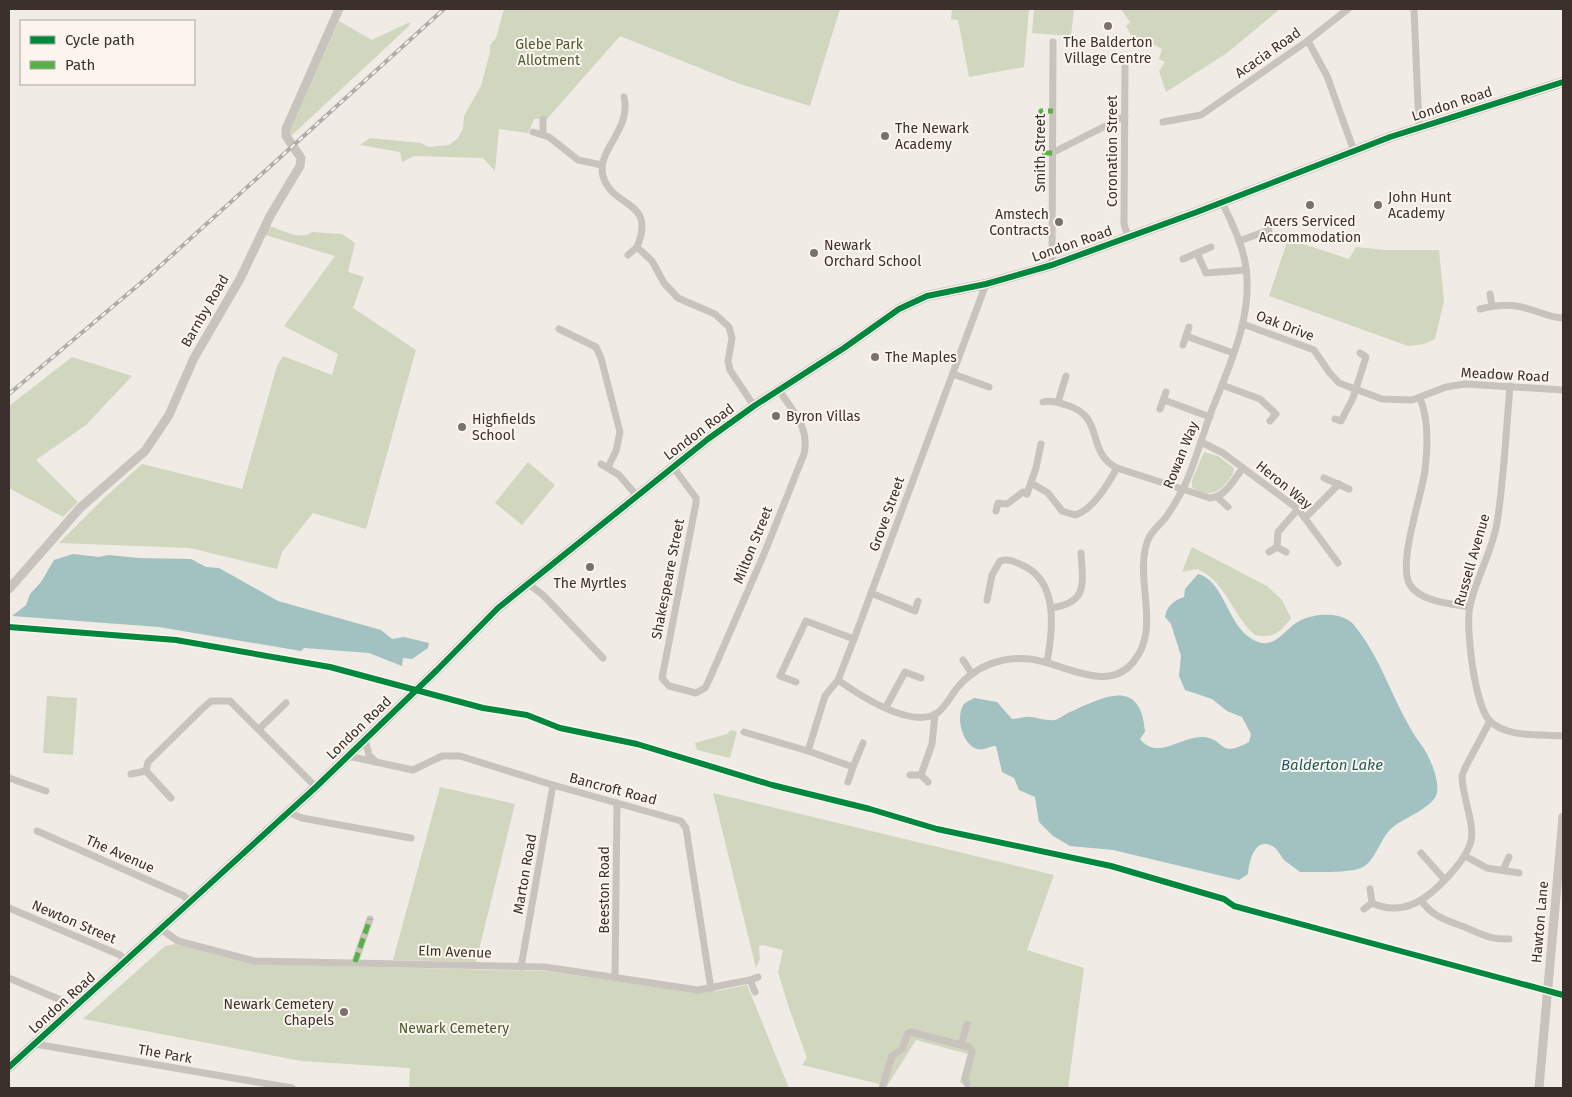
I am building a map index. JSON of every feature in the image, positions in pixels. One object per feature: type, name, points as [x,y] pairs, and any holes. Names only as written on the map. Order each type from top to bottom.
[{"type":"main road","name":"London Road","points":[[9,1067],[127,962],[316,787],[498,608],[527,583],[673,467],[754,406],[818,366],[909,303],[927,296],[986,284],[1052,265],[1222,202],[1354,150],[1563,82]]},
{"type":"street","name":"Barnby Road","points":[[9,589],[80,508],[145,452],[169,415],[194,358],[240,279],[270,216],[299,168],[301,158],[286,136],[286,129],[339,9]]},
{"type":"street","name":"Acacia Road","points":[[1163,122],[1201,115],[1308,41],[1348,9]]},
{"type":"street","points":[[1414,9],[1419,128]]},
{"type":"street","points":[[1308,41],[1331,86],[1354,150]]},
{"type":"street","name":"Smith Street","points":[[1052,265],[1053,42]]},
{"type":"street","name":"Coronation Street","points":[[1125,65],[1124,224],[1128,237]]},
{"type":"street","points":[[624,97],[625,113],[622,126],[602,165],[603,177],[608,186],[636,208],[640,215],[643,227],[637,247],[628,255]]},
{"type":"street","points":[[1052,153],[1125,116]]},
{"type":"street","points":[[543,119],[543,134]]},
{"type":"street","points":[[533,132],[543,134],[556,142],[576,159],[602,165]]},
{"type":"street","name":"Rowan Way","points":[[935,714],[972,674],[996,662],[1010,659],[1047,662],[1102,678],[1117,675],[1134,661],[1141,649],[1146,630],[1144,559],[1148,538],[1166,517],[1183,489],[1233,353],[1243,324],[1247,304],[1246,270],[1239,241],[1222,202]]},
{"type":"street","points":[[1239,241],[1269,230]]},
{"type":"street","points":[[1183,258],[1211,246]]},
{"type":"street","points":[[637,247],[652,261],[664,283],[678,298],[715,314],[729,326],[732,338],[728,356],[730,370],[754,406]]},
{"type":"street","points":[[1197,253],[1206,273],[1246,270]]},
{"type":"street","name":"Grove Street","points":[[808,751],[825,696],[838,680],[986,284]]},
{"type":"street","points":[[1490,294],[1492,306]]},
{"type":"street","points":[[1480,309],[1492,306],[1518,306],[1551,318],[1563,318]]},
{"type":"street","name":"Oak Drive","points":[[1243,324],[1314,350],[1335,379],[1355,390],[1389,401]]},
{"type":"street","points":[[1183,345],[1189,327]]},
{"type":"street","points":[[559,329],[592,344],[599,351],[619,426],[616,451],[604,466],[623,479],[637,496]]},
{"type":"street","points":[[1186,336],[1233,353]]},
{"type":"street","points":[[1340,422],[1355,390],[1366,355]]},
{"type":"street","points":[[953,374],[989,386]]},
{"type":"street","points":[[1058,402],[1066,376]]},
{"type":"street","points":[[1222,384],[1260,399],[1276,414],[1270,421]]},
{"type":"street","name":"Meadow Road","points":[[1389,401],[1420,398],[1456,385],[1510,386],[1563,390]]},
{"type":"street","name":"Russell Avenue","points":[[1490,721],[1483,710],[1477,690],[1472,651],[1470,607],[1488,558],[1497,526],[1510,386]]},
{"type":"street","name":"Milton Street","points":[[682,690],[696,693],[705,688],[764,554],[804,454],[807,440],[805,431],[779,390]]},
{"type":"street","points":[[1160,409],[1166,392]]},
{"type":"street","points":[[1420,398],[1426,414],[1425,470],[1413,522],[1406,575],[1411,586],[1420,594],[1444,602],[1470,607]]},
{"type":"street","points":[[1164,400],[1210,417]]},
{"type":"street","points":[[1042,402],[1058,402],[1080,409],[1094,428],[1099,451],[1106,461],[1117,468],[1202,496],[1218,498],[1228,507]]},
{"type":"street","name":"Heron Way","points":[[1201,442],[1223,453],[1298,509],[1306,517],[1338,563]]},
{"type":"street","points":[[996,511],[998,503],[1007,504],[1022,492],[1027,494],[1041,444]]},
{"type":"street","name":"Shakespeare Street","points":[[673,467],[696,498],[662,672],[664,682],[682,690]]},
{"type":"street","points":[[1031,483],[1048,493],[1062,511],[1075,515],[1082,512],[1093,502],[1117,468]]},
{"type":"street","points":[[1218,498],[1243,468]]},
{"type":"street","points":[[1324,478],[1349,489]]},
{"type":"street","points":[[1306,517],[1339,484]]},
{"type":"street","points":[[1277,547],[1278,532],[1298,509]]},
{"type":"street","points":[[1277,547],[1286,552]]},
{"type":"street","points":[[1268,552],[1277,547]]},
{"type":"street","points":[[1051,608],[1070,604],[1078,596],[1082,583],[1083,557]]},
{"type":"street","points":[[987,600],[994,568],[1000,561],[1007,559],[1034,572],[1044,588],[1051,608],[1052,631],[1047,662]]},
{"type":"street","points":[[527,583],[543,595],[603,658]]},
{"type":"street","points":[[989,591],[997,593]]},
{"type":"street","points":[[871,593],[915,611],[918,601]]},
{"type":"street","points":[[796,682],[780,676],[810,612]]},
{"type":"street","points":[[806,621],[854,639]]},
{"type":"street","points":[[963,660],[972,674]]},
{"type":"street","points":[[886,707],[905,672],[921,678]]},
{"type":"street","points":[[838,680],[859,696],[909,716],[925,717],[935,714],[932,744],[921,775]]},
{"type":"street","points":[[146,771],[148,762],[211,701],[230,701],[316,787]]},
{"type":"street","points":[[258,729],[286,703]]},
{"type":"street","points":[[1372,903],[1390,908],[1412,905],[1421,900],[1444,879],[1465,856],[1471,838],[1462,776],[1464,768],[1490,721],[1510,731],[1563,736]]},
{"type":"street","points":[[744,732],[853,767]]},
{"type":"street","points":[[365,740],[369,755],[376,762]]},
{"type":"street","points":[[848,782],[864,742]]},
{"type":"street","name":"Bancroft Road","points":[[348,756],[413,770],[442,756],[453,755],[678,819],[684,824],[711,988]]},
{"type":"street","points":[[131,774],[146,771]]},
{"type":"street","points":[[146,771],[171,798]]},
{"type":"street","points":[[910,775],[921,775],[928,782]]},
{"type":"street","points":[[9,778],[46,791]]},
{"type":"street","name":"Marton Road","points":[[521,967],[553,785]]},
{"type":"street","name":"Beeston Road","points":[[615,978],[617,803]]},
{"type":"street","points":[[288,812],[302,818],[411,838]]},
{"type":"street","name":"Hawton Lane","points":[[1539,1088],[1563,818]]},
{"type":"street","name":"The Avenue","points":[[37,831],[184,896],[191,903]]},
{"type":"street","points":[[1421,853],[1444,879]]},
{"type":"street","points":[[1465,856],[1487,868],[1519,873]]},
{"type":"street","points":[[1503,870],[1509,858]]},
{"type":"street","points":[[1370,889],[1372,903]]},
{"type":"street","points":[[1421,900],[1435,916],[1450,923],[1494,940],[1509,939]]},
{"type":"street","points":[[1364,909],[1372,903]]},
{"type":"street","name":"Newton Street","points":[[9,908],[120,955],[127,962]]},
{"type":"street","points":[[355,962],[370,919]]},
{"type":"street","name":"Elm Avenue","points":[[162,930],[178,941],[254,961],[545,967],[686,989],[711,988],[754,978],[754,992]]},
{"type":"street","points":[[9,978],[63,1001],[73,1010]]},
{"type":"street","points":[[961,1045],[968,1024]]},
{"type":"street","points":[[882,1088],[892,1056],[902,1049],[908,1033],[911,1032],[969,1047],[972,1052],[965,1078],[968,1084]]},
{"type":"street","name":"The Park","points":[[34,1044],[292,1088]]},
{"type":"green space","name":"Glebe Park Allotment","points":[[504,9],[840,9],[810,106],[737,83],[620,36],[547,119],[534,119],[528,133],[499,129],[495,171],[483,158],[414,156],[402,162],[400,152],[360,145],[370,138],[421,143],[428,147],[449,145],[458,138],[463,129],[464,116],[481,86],[490,52],[490,45],[496,38]]},
{"type":"green space","points":[[952,9],[1029,9],[1024,67],[969,77],[958,20],[951,19]]},
{"type":"green space","points":[[1034,9],[1074,9],[1071,36],[1032,33]]},
{"type":"green space","points":[[1121,9],[1280,9],[1227,53],[1166,92],[1159,71],[1165,62],[1159,59],[1162,49],[1152,44],[1138,48],[1126,26],[1130,22]]},
{"type":"green space","points":[[339,21],[372,40],[410,22],[409,26],[291,136],[290,131]]},
{"type":"green space","points":[[269,226],[297,235],[312,232],[342,234],[355,243],[348,272],[364,277],[353,308],[416,350],[366,529],[313,513],[282,552],[277,569],[190,548],[59,543],[103,499],[142,464],[242,489],[277,366],[283,356],[332,375],[338,354],[284,326],[335,256],[265,235]]},
{"type":"green space","points":[[1288,239],[1349,259],[1356,247],[1385,250],[1439,250],[1444,301],[1435,339],[1424,344],[1408,346],[1269,296]]},
{"type":"green space","points":[[72,357],[132,376],[86,425],[36,460],[78,502],[63,517],[9,488],[9,406]]},
{"type":"green space","points":[[1204,452],[1218,456],[1234,468],[1232,476],[1220,490],[1211,493],[1202,492],[1192,487],[1192,480]]},
{"type":"green space","points":[[528,462],[555,485],[522,525],[495,503]]},
{"type":"green space","points":[[1192,547],[1267,586],[1282,600],[1291,618],[1272,635],[1255,635],[1240,618],[1222,590],[1207,574],[1197,569],[1182,572]]},
{"type":"green space","points":[[47,696],[77,698],[73,755],[43,753]]},
{"type":"green space","points":[[731,730],[737,732],[730,758],[697,750],[695,743],[727,734]]},
{"type":"green space","points":[[440,787],[515,804],[476,962],[393,960]]},
{"type":"green space","points":[[713,793],[1054,875],[1027,950],[1084,968],[1068,1088],[968,1088],[960,1082],[968,1054],[916,1040],[887,1086],[802,1065],[807,1058],[778,972],[783,950],[763,945],[759,946],[760,959],[756,968]]},
{"type":"green space","name":"Newark Cemetery","points":[[175,944],[253,964],[544,971],[687,991],[712,992],[747,985],[789,1088],[409,1088],[410,1068],[301,1061],[83,1019],[165,946]]},
{"type":"water","points":[[73,554],[99,557],[108,555],[139,558],[191,559],[206,567],[219,568],[278,601],[381,630],[392,639],[404,637],[429,643],[428,648],[412,659],[403,658],[402,666],[369,653],[304,648],[301,651],[159,627],[12,616],[26,605],[30,594],[41,582],[54,560]]},
{"type":"water","name":"Balderton Lake","points":[[1198,574],[1207,578],[1214,585],[1237,624],[1244,632],[1260,643],[1267,643],[1279,638],[1301,620],[1318,615],[1331,615],[1343,617],[1353,624],[1372,652],[1406,720],[1432,764],[1437,784],[1437,793],[1430,803],[1393,827],[1374,855],[1361,868],[1356,870],[1300,872],[1284,860],[1274,847],[1262,844],[1254,851],[1248,874],[1239,880],[1113,850],[1070,846],[1053,836],[1039,822],[1035,797],[1019,790],[1014,778],[1002,772],[996,746],[977,749],[967,742],[961,729],[960,715],[964,704],[974,698],[997,702],[1012,719],[1029,717],[1052,720],[1094,701],[1118,696],[1128,697],[1136,703],[1142,714],[1145,732],[1140,739],[1154,748],[1162,748],[1186,740],[1203,737],[1211,738],[1223,747],[1232,749],[1249,742],[1251,734],[1242,717],[1227,711],[1212,699],[1185,690],[1179,676],[1181,656],[1171,624],[1165,617],[1169,607],[1184,597],[1185,589]]},
{"type":"railway","points":[[9,394],[149,276],[444,9]]},
{"type":"marked path","points":[[1052,153],[1041,153],[1041,111],[1053,111]]},
{"type":"marked path","points":[[355,962],[370,919]]},
{"type":"cycle path","points":[[9,1067],[316,787],[498,608],[708,439],[899,309],[927,296],[986,284],[1052,265],[1197,212],[1390,137],[1563,82]]},
{"type":"cycle path","points":[[9,627],[176,640],[330,667],[483,708],[527,715],[560,728],[637,744],[772,785],[870,809],[937,829],[1111,866],[1224,899],[1234,906],[1563,995]]},
{"type":"place","name":"The Balderton Village Centre","points":[[1108,26]]},
{"type":"place","name":"The Newark Academy","points":[[885,136]]},
{"type":"place","name":"Acers Serviced Accommodation","points":[[1310,205]]},
{"type":"place","name":"John Hunt Academy","points":[[1378,205]]},
{"type":"place","name":"Amstech Contracts","points":[[1059,222]]},
{"type":"place","name":"Newark Orchard School","points":[[814,253]]},
{"type":"place","name":"The Maples","points":[[875,357]]},
{"type":"place","name":"Byron Villas","points":[[776,416]]},
{"type":"place","name":"Highfields School","points":[[462,427]]},
{"type":"place","name":"The Myrtles","points":[[590,567]]},
{"type":"place","name":"Newark Cemetery Chapels","points":[[344,1012]]}]
